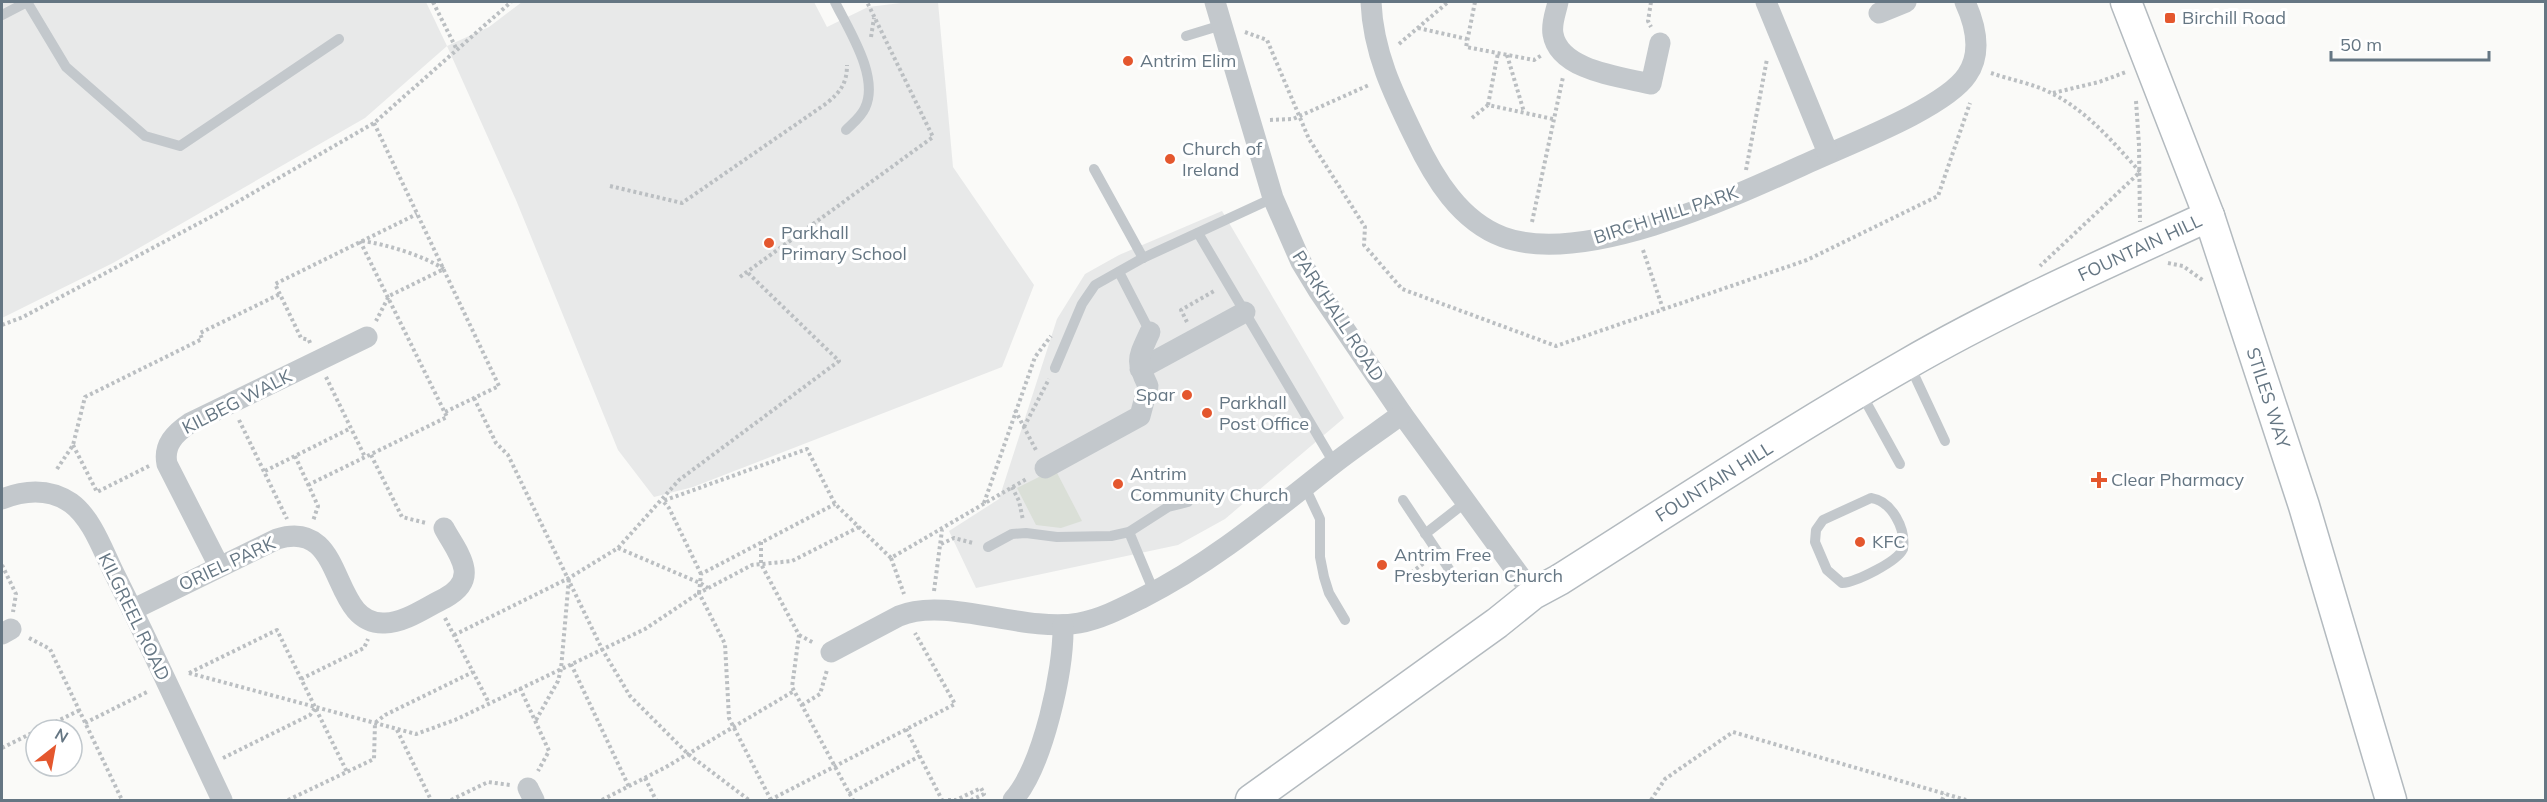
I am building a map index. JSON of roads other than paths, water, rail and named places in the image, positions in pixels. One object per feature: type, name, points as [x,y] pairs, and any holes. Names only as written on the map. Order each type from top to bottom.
[{"type":"street","name":"PARKHALL ROAD","points":[[1215,2],[1273,198],[1286,232],[1318,290],[1402,414],[1533,594]]},
{"type":"street","name":"BIRCH HILL PARK","points":[[1371,2],[1375,42],[1386,78],[1422,153],[1455,204],[1485,228],[1504,237],[1527,243],[1572,243],[1636,229],[1697,210],[1828,153],[1938,100],[1956,88],[1969,72],[1976,53],[1976,38],[1965,2]]},
{"type":"street","points":[[1558,2],[1553,35],[1569,58],[1594,71],[1651,84],[1660,43]]},
{"type":"street","points":[[1766,2],[1828,153]]},
{"type":"street","points":[[1879,13],[1906,2]]},
{"type":"street","name":"STILES WAY","points":[[2126,2],[2209,216],[2304,507],[2391,801]]},
{"type":"street","name":"FOUNTAIN HILL","points":[[1253,800],[1497,623],[1533,594],[1559,580],[1806,423],[1909,363],[2022,304],[2209,216]]},
{"type":"street","points":[[1140,369],[1245,312]]},
{"type":"street","points":[[1045,468],[1140,416],[1148,387],[1138,358],[1150,332]]},
{"type":"street","name":"KILBEG WALK","points":[[219,566],[166,457],[169,444],[181,429],[367,337]]},
{"type":"street","points":[[831,652],[907,613],[932,610],[1035,624],[1063,625],[1095,619],[1154,592],[1204,564],[1334,463],[1402,414]]},
{"type":"street","name":"KILGREEL ROAD","points":[[2,499],[16,494],[40,491],[64,499],[77,508],[89,525],[132,610],[222,801]]},
{"type":"street","name":"ORIEL PARK","points":[[132,610],[277,539],[301,537],[317,544],[328,557],[354,608],[375,622],[391,623],[457,590],[464,574],[462,562],[444,528]]},
{"type":"street","points":[[1013,801],[1030,775],[1036,757],[1059,671],[1063,625]]},
{"type":"lane","points":[[2,15],[27,2],[66,67],[145,136],[180,146],[339,39]]},
{"type":"lane","points":[[835,2],[868,78],[866,108],[846,130]]},
{"type":"lane","points":[[1185,36],[1222,25]]},
{"type":"lane","points":[[1094,169],[1143,258]]},
{"type":"lane","points":[[1055,368],[1085,298],[1095,285],[1143,258],[1273,198]]},
{"type":"lane","points":[[1198,233],[1334,463]]},
{"type":"lane","points":[[1119,272],[1150,332]]},
{"type":"lane","points":[[1909,363],[1945,441]]},
{"type":"lane","points":[[1860,392],[1900,464]]},
{"type":"lane","points":[[1305,487],[1320,519],[1320,557],[1324,577],[1329,593],[1345,620]]},
{"type":"lane","points":[[1865,499],[1880,500],[1890,509],[1902,530],[1903,549],[1888,563],[1850,582],[1842,583],[1827,570],[1815,542],[1815,530],[1823,520],[1865,499]]},
{"type":"lane","points":[[1403,500],[1449,569]]},
{"type":"lane","points":[[988,547],[1012,534],[1026,533],[1057,537],[1111,536],[1129,532],[1168,507],[1188,502]]},
{"type":"lane","points":[[1425,534],[1466,502]]},
{"type":"lane","points":[[1129,532],[1154,592]]},
{"type":"place","name":"Birchill Road","points":[[2170,18]]},
{"type":"place","name":"Antrim Elim","points":[[1128,61]]},
{"type":"place","name":"Church of Ireland","points":[[1170,159]]},
{"type":"place","name":"Parkhall Primary School","points":[[769,243]]},
{"type":"place","name":"Spar","points":[[1187,395]]},
{"type":"place","name":"Parkhall Post Office","points":[[1207,413]]},
{"type":"place","name":"Clear Pharmacy","points":[[2099,480]]},
{"type":"place","name":"Antrim Community Church","points":[[1118,484]]},
{"type":"place","name":"KFC","points":[[1860,542]]},
{"type":"place","name":"Antrim Free Presbyterian Church","points":[[1382,565]]}]
